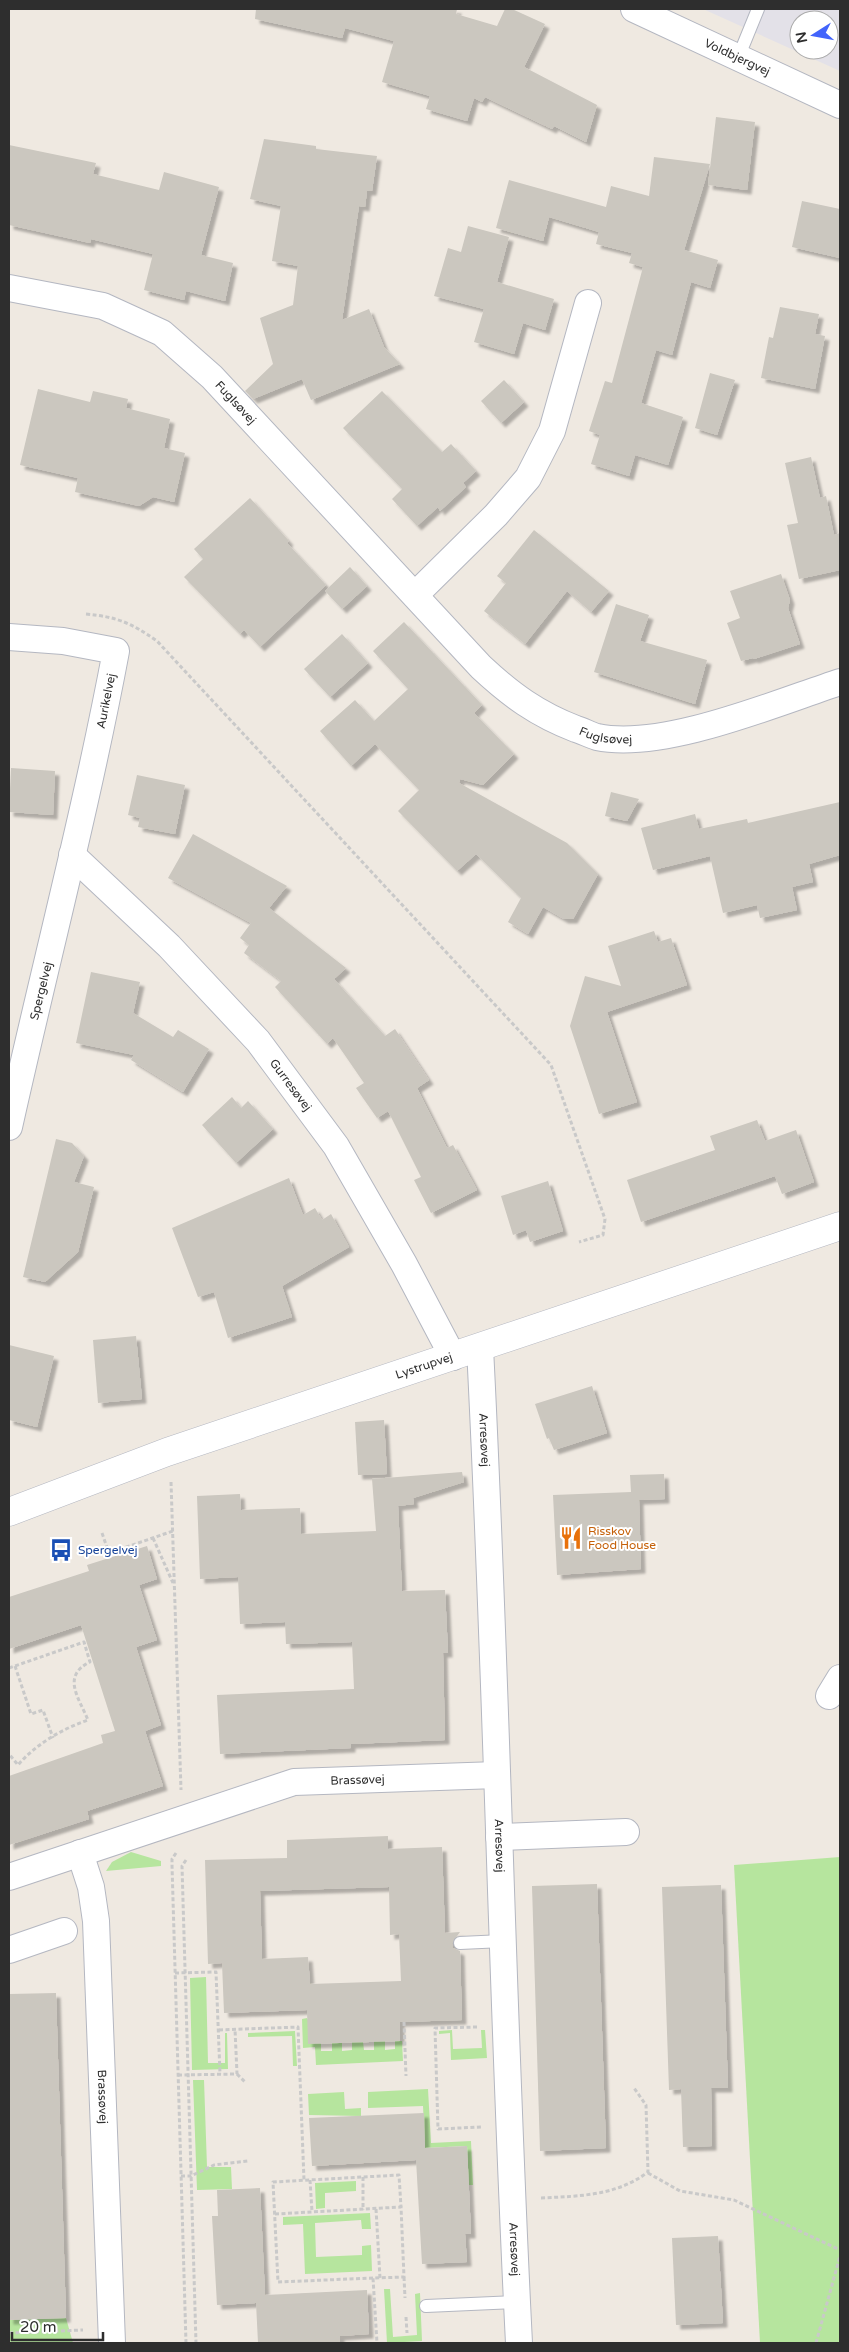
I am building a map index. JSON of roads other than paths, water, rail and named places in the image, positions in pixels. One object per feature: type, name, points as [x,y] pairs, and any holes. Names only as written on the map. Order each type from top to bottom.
[{"type":"street","name":"Voldbjergvej","points":[[634,9],[840,106]]},
{"type":"street","name":"Fuglsøvej","points":[[9,288],[103,306],[162,333],[212,377],[507,691],[532,709],[597,737],[627,739],[666,736],[728,719],[840,682]]},
{"type":"street","points":[[415,595],[496,515],[528,478],[552,432],[588,304]]},
{"type":"street","name":"Aurikelvej","points":[[9,637],[63,641],[116,651],[101,728],[72,855]]},
{"type":"street","name":"Spergelvej","points":[[9,1128],[15,1070],[59,917],[72,855]]},
{"type":"street","name":"Gurresøvej","points":[[72,855],[169,946],[258,1041],[336,1146],[404,1264],[453,1357]]},
{"type":"street","name":"Lystrupvej","points":[[9,1512],[167,1452],[840,1226]]},
{"type":"street","name":"Arresøvej","points":[[480,1348],[494,1658],[499,1837],[519,2343]]},
{"type":"street","name":"Brassøvej","points":[[9,1877],[182,1818],[301,1781],[497,1775]]},
{"type":"street","points":[[499,1837],[626,1832]]},
{"type":"street","name":"Brassøvej","points":[[80,1853],[91,1887],[96,1921],[112,2336]]},
{"type":"street","points":[[9,1950],[64,1931]]},
{"type":"lane","points":[[738,58],[758,9]]},
{"type":"lane","points":[[460,1943],[503,1941]]},
{"type":"lane","points":[[426,2306],[517,2302]]},
{"type":"place","name":"Risskov Food House","points":[[571,1538]]},
{"type":"place","name":"Spergelvej","points":[[61,1550]]}]
